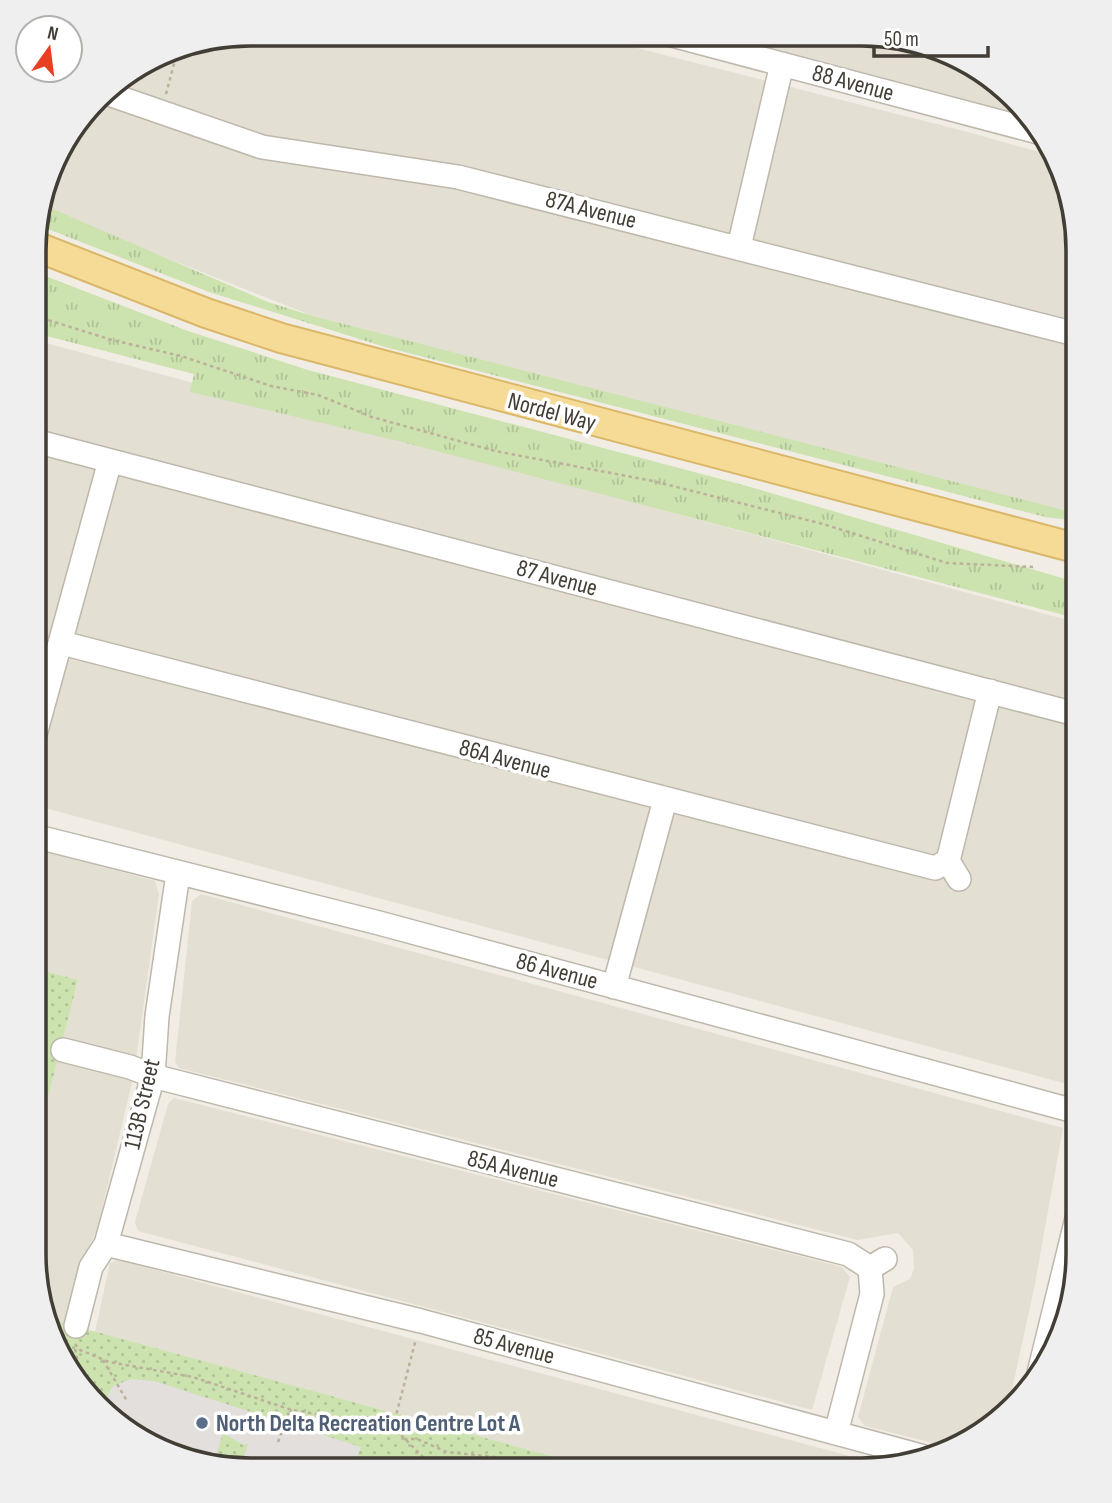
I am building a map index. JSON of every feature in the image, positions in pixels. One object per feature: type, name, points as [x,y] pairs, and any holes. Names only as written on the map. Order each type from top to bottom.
[{"type":"main road","name":"Nordel Way","points":[[46,250],[206,313],[320,350],[1066,547]]},
{"type":"street","name":"88 Avenue","points":[[714,46],[1027,129]]},
{"type":"street","points":[[739,247],[782,64]]},
{"type":"street","name":"87A Avenue","points":[[115,96],[262,146],[458,177],[1066,332]]},
{"type":"street","name":"87 Avenue","points":[[46,444],[1066,711]]},
{"type":"street","points":[[46,697],[110,461]]},
{"type":"street","name":"86A Avenue","points":[[62,643],[665,800],[935,868],[953,870],[990,691]]},
{"type":"street","points":[[614,987],[665,800]]},
{"type":"street","name":"86 Avenue","points":[[46,839],[614,987],[1066,1109]]},
{"type":"street","name":"113B Street","points":[[71,1337],[91,1267],[106,1244],[153,1076],[157,1016],[177,874]]},
{"type":"street","name":"85A Avenue","points":[[63,1050],[130,1067],[153,1076],[877,1263],[872,1294],[836,1433]]},
{"type":"street","name":"85 Avenue","points":[[106,1244],[421,1321],[908,1452]]},
{"type":"street","points":[[1047,1338],[1066,1263]]},
{"type":"path","points":[[164,101],[175,60]]},
{"type":"path","points":[[46,319],[112,340],[181,356],[271,386],[318,395],[372,417],[495,452],[653,481],[823,524],[947,563],[1034,567]]},
{"type":"path","points":[[393,1427],[417,1333]]},
{"type":"path","points":[[64,1336],[71,1337]]},
{"type":"path","points":[[64,1336],[71,1337],[103,1360],[127,1401]]},
{"type":"path","points":[[71,1337],[77,1362]]},
{"type":"path","points":[[103,1360],[193,1377],[290,1409],[393,1427],[422,1458]]},
{"type":"path","points":[[278,1442],[290,1409]]},
{"type":"path","points":[[404,1439],[416,1439],[447,1452],[498,1458]]},
{"type":"shaded area","points":[[629,46],[964,131],[1041,153],[1056,184],[1063,210],[1066,236],[1066,517],[313,316],[49,212],[56,184],[73,148],[96,115],[115,96],[159,67],[184,56],[223,47]]},
{"type":"shaded area","points":[[739,46],[862,46],[915,52],[964,73],[997,96],[1014,113]]},
{"type":"shaded area","points":[[46,343],[1066,619],[1066,1084],[46,808]]},
{"type":"shaded area","points":[[46,851],[155,881],[159,894],[134,1074],[98,1226],[73,1288],[65,1324],[56,1319],[47,1280],[46,1105],[78,980],[46,971]]},
{"type":"shaded area","points":[[201,894],[1063,1128],[1034,1289],[1011,1393],[976,1423],[936,1444],[865,1426],[858,1417],[893,1287],[910,1279],[914,1269],[913,1250],[898,1233],[858,1240],[179,1068],[175,1062],[192,901]]},
{"type":"shaded area","points":[[174,1098],[842,1267],[850,1277],[812,1410],[138,1231],[135,1222],[168,1104]]},
{"type":"shaded area","points":[[118,1260],[857,1458],[559,1458],[95,1332],[110,1263]]},
{"type":"shaded area","name":"North Delta Recreation Centre Lot A","points":[[131,1379],[154,1381],[361,1447],[357,1458],[243,1458],[248,1444],[243,1445],[223,1433],[216,1455],[197,1451],[148,1430],[125,1415],[106,1398],[113,1386]]},
{"type":"green space","points":[[50,208],[268,302],[313,316],[1066,511],[1066,519],[1045,517],[385,347],[209,292],[47,229]]},
{"type":"green space","points":[[46,276],[188,331],[308,370],[747,486],[1066,579],[1066,616],[398,441],[190,392],[194,374],[46,336]]},
{"type":"green space","points":[[46,971],[78,980],[46,1105]]},
{"type":"green space","points":[[57,1321],[559,1458],[250,1458],[197,1451],[148,1430],[115,1407],[80,1367]]},
{"type":"place","name":"North Delta Recreation Centre Lot A","points":[[202,1423]]}]
